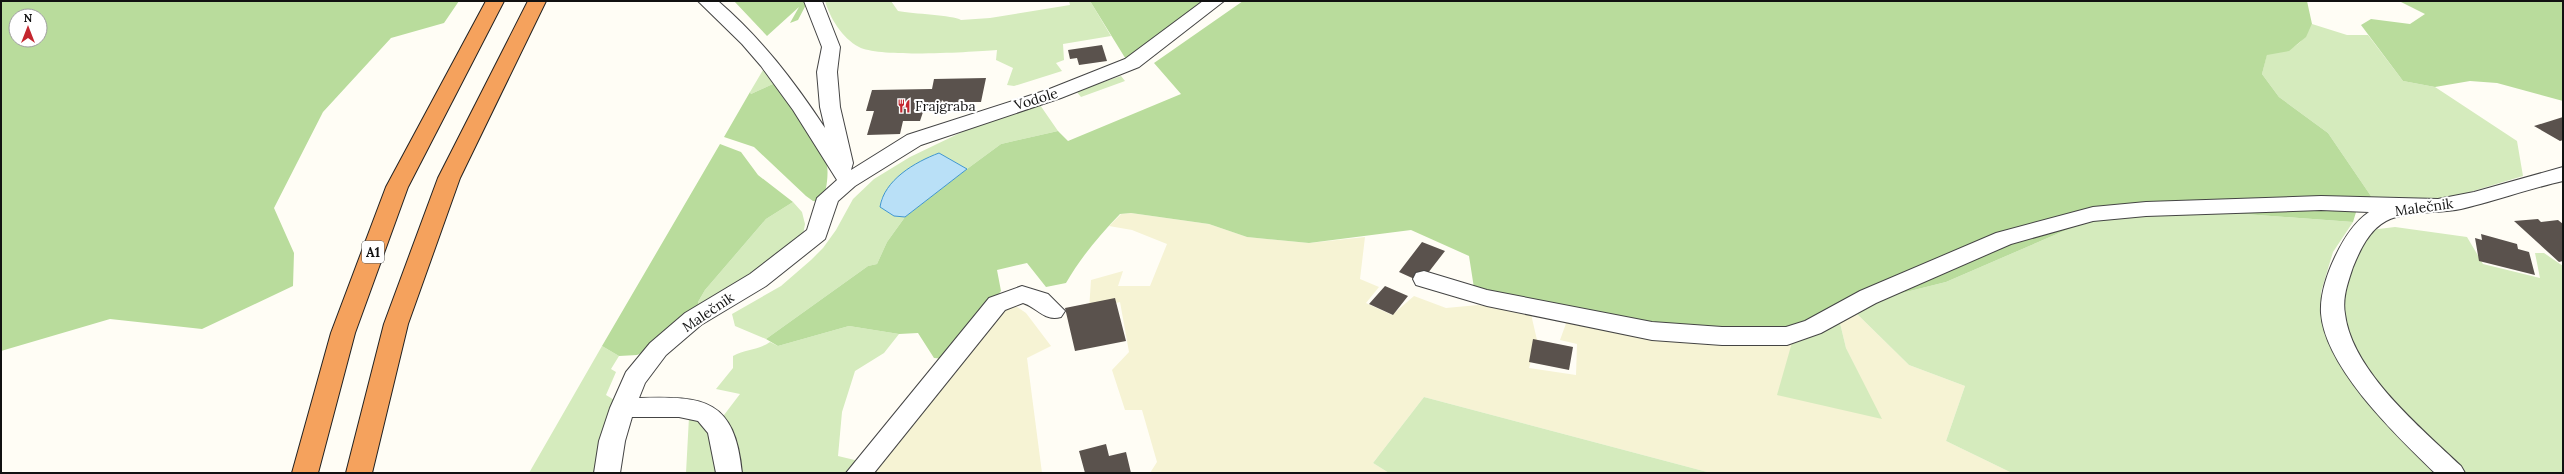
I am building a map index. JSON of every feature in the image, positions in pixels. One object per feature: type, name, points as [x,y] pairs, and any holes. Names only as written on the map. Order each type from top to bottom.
[{"type":"highway","name":"A1","points":[[305,473],[342,333],[397,186],[495,1]]},
{"type":"highway","points":[[359,473],[396,324],[449,178],[514,50],[537,1]]},
{"type":"street","points":[[707,1],[725,15],[782,81],[848,181]]},
{"type":"street","points":[[813,1],[830,47],[826,72],[830,106],[848,181]]},
{"type":"street","name":"Vodole","points":[[848,181],[914,140],[952,126],[1054,94],[1132,63],[1215,1]]},
{"type":"street","name":"Malečnik","points":[[2452,473],[2398,419],[2357,369],[2338,333],[2333,315],[2335,284],[2356,236],[2378,216],[2393,211],[2459,202],[2563,174]]},
{"type":"street","name":"Malečnik","points":[[607,473],[612,441],[622,408],[635,380],[658,349],[693,319],[758,280],[817,234],[828,198],[848,181]]},
{"type":"street","points":[[1424,279],[1487,298],[1652,331],[1722,336],[1787,336],[1814,327],[1868,297],[2004,238],[2093,214],[2146,209],[2321,203],[2422,207]]},
{"type":"street","points":[[859,473],[998,304],[1022,294],[1040,300],[1053,311]]},
{"type":"street","points":[[622,408],[685,408],[708,414],[718,428],[726,448],[729,473]]},
{"type":"shaded area","points":[[1131,213],[1209,224],[1247,237],[1309,243],[1365,237],[1360,279],[1379,287],[1366,303],[1392,315],[1414,296],[1446,308],[1478,305],[1531,314],[1537,340],[1529,368],[1576,375],[1577,344],[1560,340],[1568,318],[1793,339],[1881,419],[1846,348],[1839,319],[1853,310],[1909,365],[1965,386],[1946,441],[2012,473],[1711,473],[1424,397],[1373,463],[1389,473],[1150,473],[1157,462],[1142,410],[1125,410],[1112,370],[1129,352],[1120,302],[1089,310],[1091,280],[1123,271],[1118,286],[1150,286],[1167,244],[1132,230],[1109,226],[1121,214]]},
{"type":"shaded area","points":[[1014,305],[1026,313],[1051,346],[1027,358],[1042,473],[867,473],[996,313]]},
{"type":"green space","points":[[1,1],[459,1],[444,23],[391,38],[323,112],[274,208],[294,253],[293,286],[202,329],[110,319],[1,351]]},
{"type":"green space","points":[[734,1],[808,1],[798,20],[790,23],[799,7],[767,36]]},
{"type":"green space","points":[[825,1],[891,1],[898,11],[957,18],[961,20],[990,18],[1070,5],[1069,1],[1090,1],[1111,36],[1063,44],[1064,60],[1056,63],[1062,71],[1014,86],[1007,85],[1013,68],[996,60],[997,50],[947,53],[905,53],[870,50],[859,47],[842,33],[833,21]]},
{"type":"green space","points":[[1090,1],[1222,1],[1127,61]]},
{"type":"green space","points":[[1243,1],[2307,1],[2312,24],[2306,37],[2289,51],[2267,55],[2262,74],[2279,97],[2328,133],[2375,202],[2357,209],[2353,222],[2124,205],[1946,282],[1862,303],[1789,330],[1649,325],[1474,288],[1469,256],[1411,230],[1309,243],[1247,237],[1209,224],[1131,213],[1120,214],[1112,222],[1084,256],[1066,283],[1046,287],[1027,263],[997,270],[1001,291],[945,359],[934,358],[918,333],[899,334],[849,326],[778,346],[766,339],[868,266],[877,264],[887,242],[905,217],[1001,144],[1058,131],[1068,141],[1181,94],[1154,63]]},
{"type":"green space","points":[[2399,1],[2563,1],[2563,101],[2497,83],[2470,81],[2435,87],[2403,81],[2361,25],[2371,19],[2410,24],[2425,14]]},
{"type":"green space","points":[[2312,24],[2347,35],[2368,35],[2403,81],[2435,87],[2517,141],[2523,176],[2460,195],[2439,199],[2375,202],[2328,133],[2279,97],[2262,74],[2267,54],[2289,49],[2299,43],[2304,38]]},
{"type":"green space","points":[[763,70],[775,83],[751,94],[750,92]]},
{"type":"green space","points":[[1121,76],[1125,81],[1081,97],[1076,91]]},
{"type":"green space","points":[[775,83],[808,129],[827,162],[827,180],[825,193],[821,202],[813,201],[806,196],[754,147],[724,137],[750,92],[751,94]]},
{"type":"green space","points":[[1040,105],[1058,131],[1001,144],[967,169],[939,153],[881,199],[880,207],[894,216],[905,217],[887,242],[877,264],[868,266],[766,339],[735,326],[732,314],[781,286],[811,260],[823,248],[836,230],[853,199],[874,179],[910,157],[989,119]]},
{"type":"green space","points":[[720,144],[741,152],[758,175],[793,202],[766,219],[705,290],[698,302],[699,307],[658,336],[644,352],[637,355],[619,356],[602,346]]},
{"type":"green space","points":[[793,202],[802,212],[805,224],[803,235],[791,251],[699,307],[698,302],[705,290],[766,219]]},
{"type":"green space","points":[[2124,205],[2353,222],[2333,252],[2321,292],[2326,322],[2441,473],[2012,473],[1946,441],[1965,386],[1909,365],[1853,310],[1862,303],[1946,282]]},
{"type":"green space","points":[[2395,227],[2467,237],[2483,264],[2540,278],[2535,253],[2544,253],[2563,266],[2563,473],[2461,473],[2402,414],[2381,390],[2363,364],[2350,338],[2342,313],[2343,288],[2351,266],[2370,230]]},
{"type":"green space","points":[[1839,319],[1846,348],[1882,419],[1777,395],[1793,339]]},
{"type":"green space","points":[[849,326],[899,334],[884,353],[855,371],[842,412],[838,456],[863,462],[854,473],[735,473],[733,451],[724,415],[740,394],[716,389],[733,368],[733,356],[761,347],[770,342],[778,346]]},
{"type":"green space","points":[[602,346],[619,356],[611,369],[616,372],[606,395],[616,401],[599,473],[529,473]]},
{"type":"green space","points":[[1424,397],[1711,473],[1389,473],[1373,463]]},
{"type":"green space","points":[[689,417],[701,418],[717,438],[724,473],[686,473]]},
{"type":"water","points":[[939,153],[967,169],[905,217],[894,216],[880,207],[883,197],[894,180],[920,161]]},
{"type":"building","points":[[1102,45],[1107,61],[1079,65],[1077,58],[1070,59],[1068,50]]},
{"type":"building","name":"Frajgraba","points":[[986,78],[981,102],[960,102],[961,99],[958,103],[947,105],[942,100],[939,111],[923,112],[920,121],[903,121],[900,134],[867,135],[874,111],[866,111],[872,90],[932,89],[934,79]]},
{"type":"building","points":[[2563,117],[2563,140],[2560,141],[2534,126]]},
{"type":"building","points":[[2538,219],[2541,222],[2558,220],[2563,224],[2563,261],[2559,262],[2514,221]]},
{"type":"building","points":[[2481,234],[2517,244],[2518,249],[2529,252],[2535,275],[2479,261],[2475,238],[2482,240]]},
{"type":"building","points":[[1422,242],[1445,251],[1421,282],[1399,272]]},
{"type":"building","points":[[1385,286],[1408,296],[1393,315],[1369,304]]},
{"type":"building","points":[[1115,298],[1126,341],[1075,351],[1065,308]]},
{"type":"building","points":[[1533,339],[1573,347],[1569,370],[1529,362]]},
{"type":"building","points":[[1106,444],[1109,456],[1126,452],[1131,473],[1085,473],[1079,451]]},
{"type":"place","name":"Frajgraba","points":[[904,106]]}]
